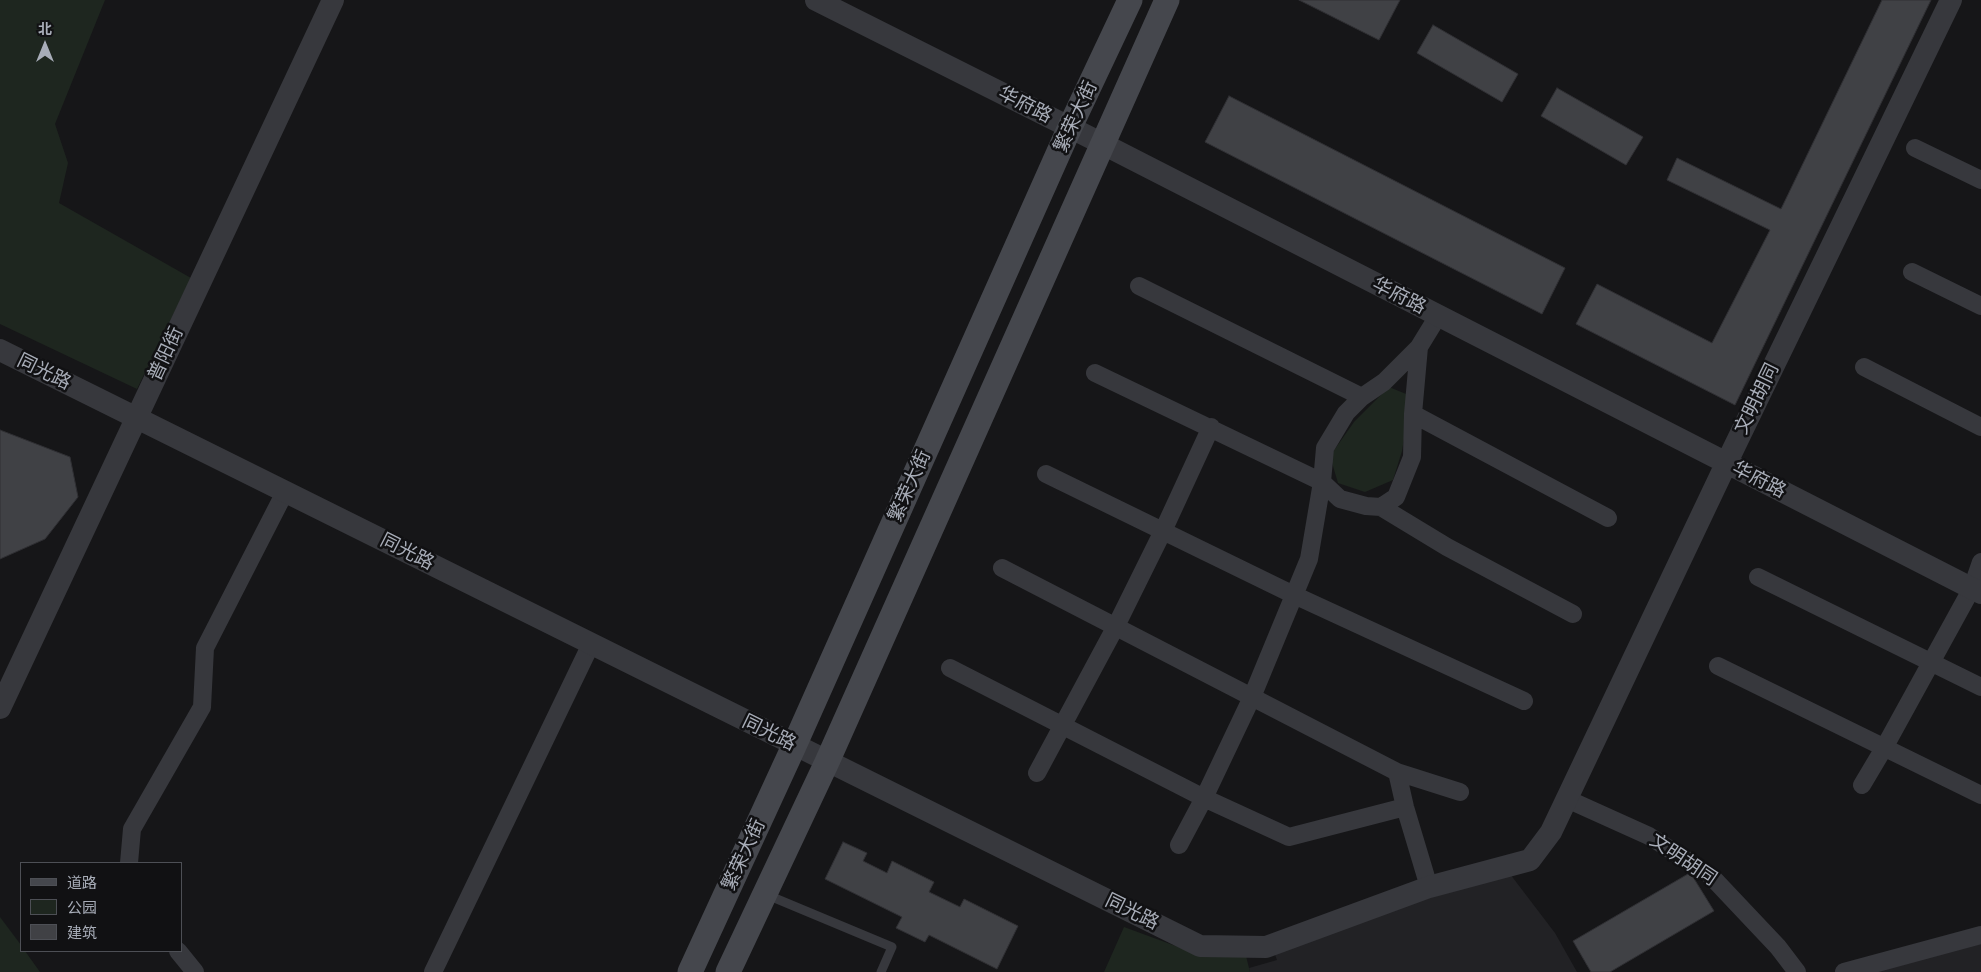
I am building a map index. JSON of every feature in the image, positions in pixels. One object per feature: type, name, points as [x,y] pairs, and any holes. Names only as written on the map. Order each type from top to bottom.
[{"type":"main road","name":"繁荣大街","points":[[690,972],[794,746],[1070,128],[1130,0]]},
{"type":"main road","name":"繁荣大街","points":[[728,972],[827,762],[1101,143],[1167,0]]},
{"type":"street","name":"普阳街","points":[[0,708],[333,0]]},
{"type":"street","name":"华府路","points":[[816,0],[1101,143],[1726,464],[1977,590]]},
{"type":"street","name":"文明胡同","points":[[1551,832],[1726,464],[1951,0]]},
{"type":"street","points":[[1915,148],[1981,180]]},
{"type":"street","points":[[1912,272],[1981,306]]},
{"type":"street","points":[[1139,286],[1362,397]]},
{"type":"street","points":[[1179,845],[1204,798],[1252,697],[1309,559],[1322,482],[1325,448],[1346,414],[1362,397],[1384,382],[1419,347],[1438,316]]},
{"type":"street","points":[[1381,507],[1396,497],[1412,457],[1413,414],[1419,347]]},
{"type":"street","name":"同光路","points":[[0,350],[1200,946],[1266,947],[1429,888],[1530,860],[1551,832]]},
{"type":"street","points":[[1864,367],[1981,427]]},
{"type":"street","points":[[1096,373],[1322,482],[1340,499],[1366,506],[1381,507],[1447,547],[1573,614]]},
{"type":"street","points":[[1413,414],[1608,518]]},
{"type":"street","points":[[1037,773],[1116,626],[1211,427]]},
{"type":"street","points":[[1046,474],[1294,595],[1524,701]]},
{"type":"street","points":[[129,862],[132,829],[202,707],[205,648],[285,492]]},
{"type":"street","points":[[1862,785],[1931,662],[1977,590],[1981,562]]},
{"type":"street","points":[[1002,568],[1397,772],[1460,792]]},
{"type":"street","points":[[1758,577],[1981,687]]},
{"type":"street","points":[[433,972],[591,644]]},
{"type":"street","points":[[1718,666],[1981,795]]},
{"type":"street","points":[[950,668],[1204,798],[1289,836],[1405,808]]},
{"type":"street","points":[[1397,772],[1405,808],[1429,888]]},
{"type":"street","name":"文明胡同","points":[[1567,799],[1649,836],[1710,875],[1778,947],[1797,972]]},
{"type":"street","points":[[1844,972],[1981,935]]},
{"type":"street","points":[[179,952],[195,972]]},
{"type":"lane","points":[[765,894],[892,947],[880,972]]},
{"type":"shaded area","points":[[1507,870],[1555,933],[1577,972],[1250,972],[1249,968],[1277,960],[1274,952]]},
{"type":"shaded area","points":[[1981,937],[1981,972],[1846,972]]},
{"type":"green space","points":[[0,0],[105,0],[55,124],[68,163],[59,203],[191,278],[137,389],[0,324]]},
{"type":"green space","points":[[1389,387],[1411,396],[1402,451],[1393,480],[1365,492],[1338,483],[1330,456],[1354,422]]},
{"type":"green space","points":[[0,917],[20,944],[20,952],[26,952],[40,972],[0,972]]},
{"type":"green space","points":[[1124,927],[1192,952],[1245,952],[1250,972],[1104,972]]},
{"type":"building","points":[[1299,0],[1400,0],[1379,40]]},
{"type":"building","points":[[1882,0],[1931,0],[1735,405],[1576,324],[1597,284],[1712,343],[1770,230],[1667,180],[1677,158],[1781,209]]},
{"type":"building","points":[[1433,25],[1518,74],[1502,102],[1417,53]]},
{"type":"building","points":[[1557,88],[1643,137],[1626,165],[1541,116]]},
{"type":"building","points":[[1229,96],[1565,268],[1542,314],[1205,142]]},
{"type":"building","points":[[0,430],[70,457],[78,497],[45,539],[0,559]]},
{"type":"building","points":[[843,842],[867,853],[863,861],[887,873],[892,861],[934,882],[929,892],[960,907],[964,899],[1018,926],[997,969],[929,935],[925,942],[896,928],[902,917],[825,879]]},
{"type":"building","points":[[1688,874],[1693,877],[1714,911],[1610,972],[1591,972],[1573,941]]}]
